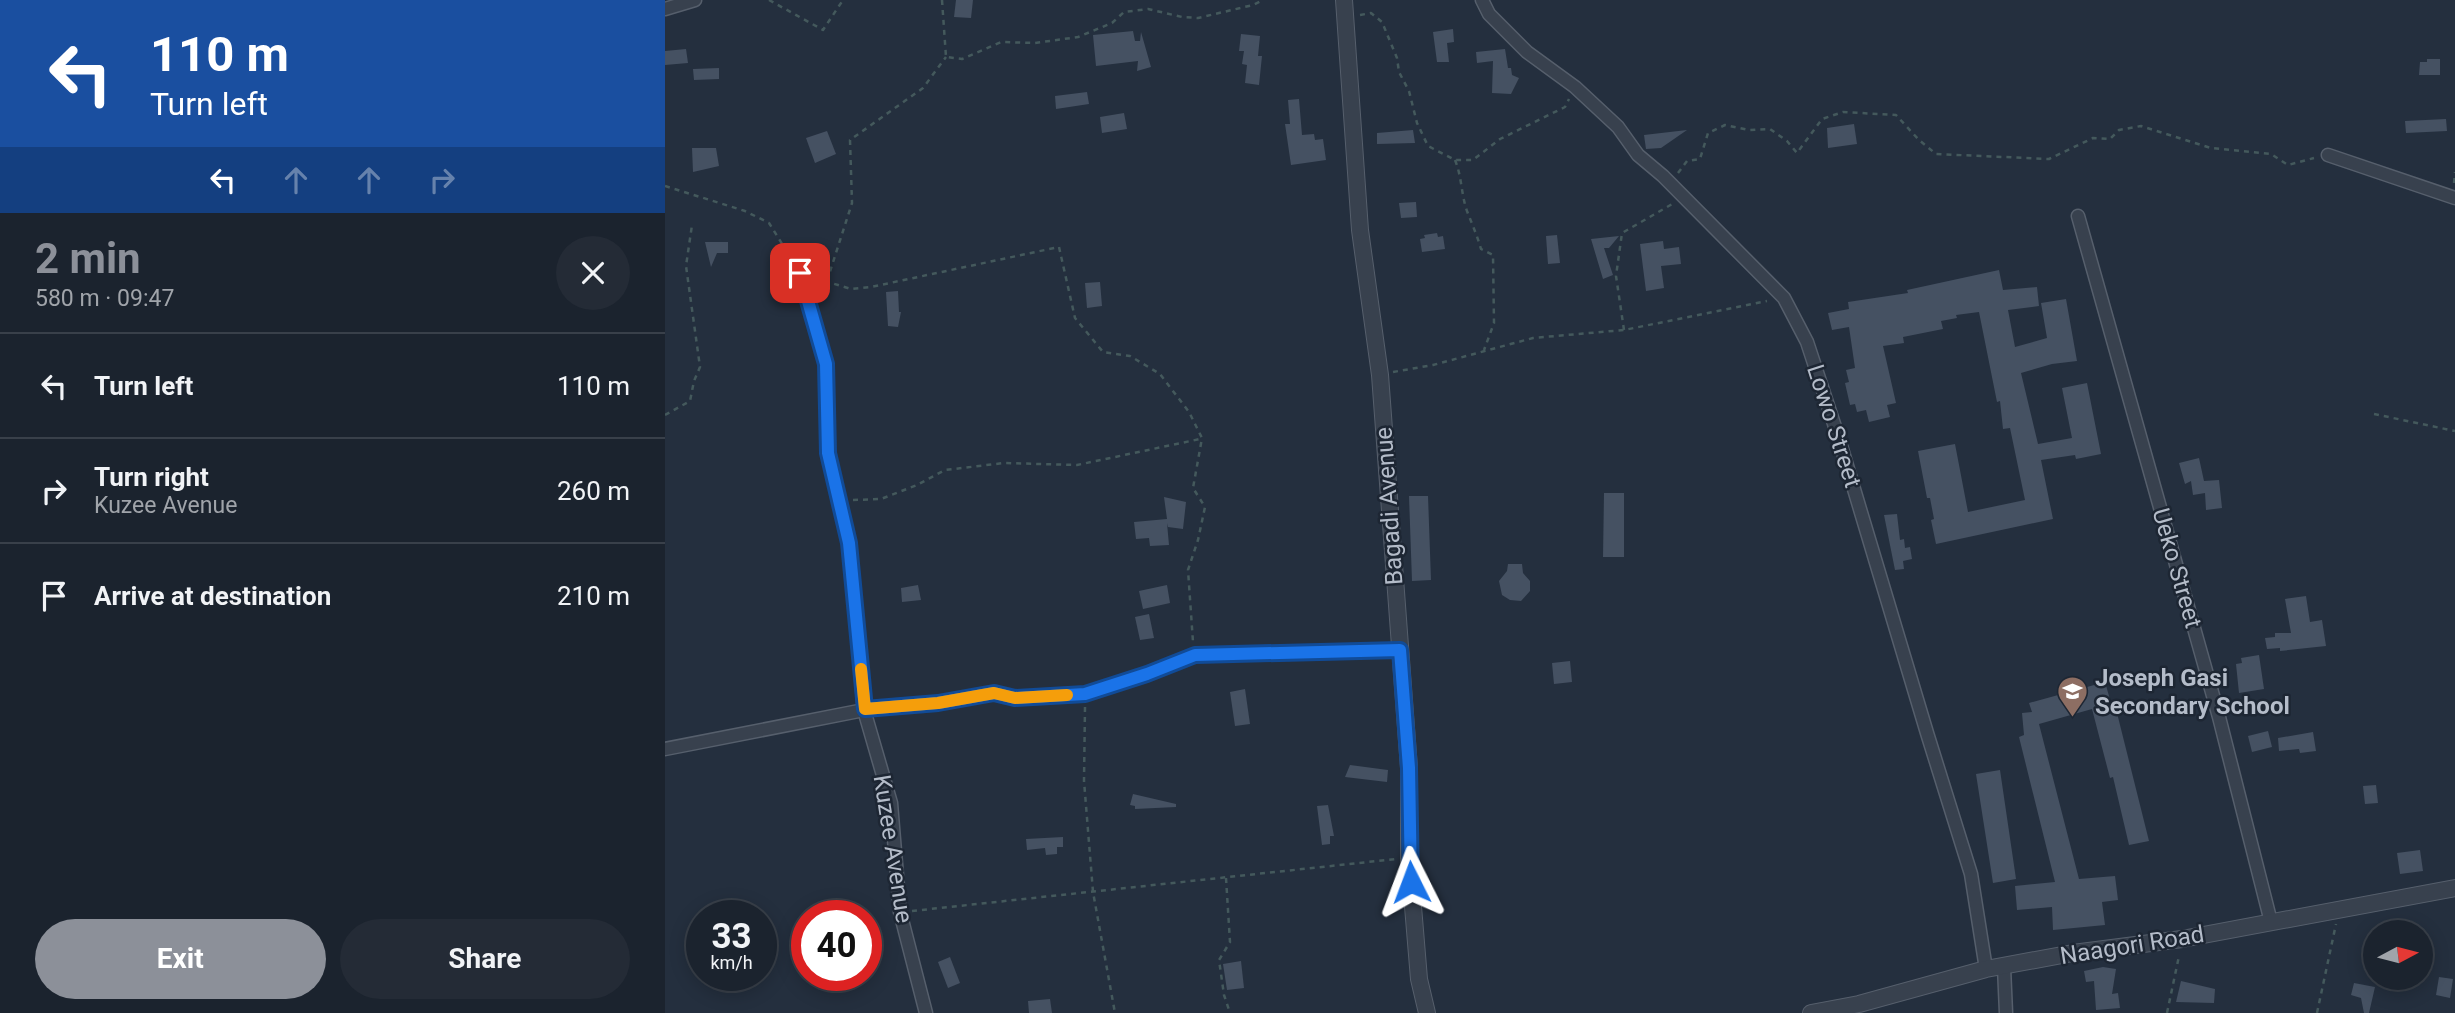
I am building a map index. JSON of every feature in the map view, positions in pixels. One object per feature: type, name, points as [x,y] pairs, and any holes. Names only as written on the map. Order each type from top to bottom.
[{"type":"street","points":[[665,9],[695,0]]},
{"type":"street","name":"Bagadi Avenue","points":[[1344,0],[1360,230],[1380,375],[1409,768],[1409,858],[1419,979],[1427,1013]]},
{"type":"street","name":"Lowo Street","points":[[1482,0],[1489,14],[1527,52],[1575,87],[1618,127],[1638,155],[1684,197],[1784,298],[1807,342],[1971,874],[1986,969]]},
{"type":"street","points":[[2328,155],[2455,198]]},
{"type":"street","name":"Ueko Street","points":[[2078,216],[2219,718],[2271,922]]},
{"type":"street","name":"Kuzee Avenue","points":[[800,273],[826,364],[828,453],[849,543],[865,709],[891,803],[900,912],[926,1013]]},
{"type":"street","points":[[665,749],[865,709],[938,703],[994,693],[1015,698],[1085,694],[1195,655],[1400,650]]},
{"type":"street","name":"Naagori Road","points":[[1811,1013],[1859,1004],[1986,969],[2073,953],[2182,939],[2455,888]]},
{"type":"street","points":[[2004,967],[2006,1013]]},
{"type":"path","points":[[769,0],[823,30],[843,0]]},
{"type":"path","points":[[827,281],[852,203],[850,140],[923,88],[946,57],[942,0]]},
{"type":"path","points":[[946,57],[962,59],[1001,43],[1035,43],[1078,37],[1112,23],[1124,12],[1148,9],[1198,18],[1253,5],[1263,0]]},
{"type":"path","points":[[1345,17],[1371,13],[1382,22],[1397,58],[1399,72],[1409,91],[1417,123],[1428,146],[1455,160],[1473,160],[1500,139],[1565,107],[1575,87]]},
{"type":"path","points":[[1624,330],[1616,276],[1622,233],[1684,197],[1677,175],[1687,161],[1700,159],[1708,133],[1725,125],[1749,131],[1770,129],[1787,141],[1797,153],[1822,119],[1843,112],[1896,115],[1936,154],[2049,159],[2093,138],[2110,139],[2119,130],[2141,126],[2211,148],[2271,154],[2288,165],[2328,155]]},
{"type":"path","points":[[1455,160],[1461,175],[1467,211],[1481,248],[1493,255],[1494,323],[1484,351]]},
{"type":"path","points":[[665,186],[745,211],[769,223],[800,273],[851,289],[1059,247],[1075,318],[1103,352],[1130,356],[1160,374],[1188,412],[1202,438],[1193,488],[1205,507],[1188,570],[1191,634],[1195,655]]},
{"type":"path","points":[[665,415],[690,401],[700,368],[686,266],[692,225]]},
{"type":"path","points":[[1380,375],[1433,365],[1533,338],[1624,330],[1784,298]]},
{"type":"path","points":[[2374,414],[2455,431]]},
{"type":"path","points":[[839,501],[881,499],[917,485],[945,470],[1004,463],[1077,465],[1202,438]]},
{"type":"path","points":[[1085,694],[1084,781],[1093,892],[1115,1013]]},
{"type":"path","points":[[900,912],[1409,858]]},
{"type":"path","points":[[1226,878],[1230,942],[1219,960],[1224,995],[1230,1013]]},
{"type":"path","points":[[2317,1013],[2339,911]]},
{"type":"path","points":[[2167,1013],[2182,939]]},
{"type":"building","points":[[956,0],[973,0],[971,18],[954,17]]},
{"type":"building","points":[[1453,29],[1454,42],[1447,43],[1449,62],[1437,62],[1433,32]]},
{"type":"building","points":[[1133,31],[1135,41],[1140,41],[1141,32],[1151,67],[1137,71],[1138,61],[1096,66],[1093,35]]},
{"type":"building","points":[[1241,34],[1260,36],[1258,56],[1262,56],[1259,85],[1245,83],[1247,65],[1242,64],[1244,51],[1239,51]]},
{"type":"building","points":[[686,49],[688,63],[665,65],[665,51]]},
{"type":"building","points":[[1505,49],[1508,68],[1511,68],[1512,75],[1519,78],[1511,94],[1492,93],[1493,61],[1477,63],[1476,52]]},
{"type":"building","points":[[2427,59],[2440,59],[2440,75],[2419,75],[2420,62],[2427,62]]},
{"type":"building","points":[[719,68],[719,79],[694,80],[693,69]]},
{"type":"building","points":[[1087,92],[1089,104],[1056,109],[1055,96]]},
{"type":"building","points":[[1299,99],[1302,135],[1314,134],[1315,140],[1323,139],[1326,160],[1291,165],[1285,124],[1290,124],[1288,100]]},
{"type":"building","points":[[1124,113],[1127,129],[1102,133],[1100,117]]},
{"type":"building","points":[[2446,119],[2447,131],[2406,133],[2405,121]]},
{"type":"building","points":[[1854,124],[1857,144],[1828,148],[1827,128]]},
{"type":"building","points":[[1413,130],[1415,143],[1377,144],[1377,133]]},
{"type":"building","points":[[1687,130],[1661,148],[1646,149],[1644,135]]},
{"type":"building","points":[[827,131],[836,154],[815,163],[806,138]]},
{"type":"building","points":[[692,148],[716,148],[719,166],[693,172]]},
{"type":"building","points":[[1416,202],[1417,217],[1401,218],[1399,203]]},
{"type":"building","points":[[1437,233],[1438,237],[1443,236],[1445,249],[1422,252],[1420,239],[1425,238],[1424,235]]},
{"type":"building","points":[[1557,235],[1560,263],[1548,264],[1546,236]]},
{"type":"building","points":[[1619,236],[1609,248],[1604,248],[1613,275],[1603,279],[1591,239]]},
{"type":"building","points":[[1663,241],[1664,249],[1679,247],[1681,264],[1661,266],[1664,288],[1646,291],[1640,244]]},
{"type":"building","points":[[705,242],[728,242],[728,253],[717,253],[711,267]]},
{"type":"building","points":[[1999,270],[2003,290],[2037,287],[2039,306],[2008,310],[2015,347],[2047,338],[2041,303],[2066,299],[2077,361],[2052,364],[2021,373],[2038,444],[2072,438],[2062,388],[2087,383],[2101,454],[2076,459],[2075,455],[2041,460],[2053,519],[1936,544],[1930,498],[1927,498],[1918,451],[1955,444],[1968,512],[2025,500],[2010,428],[2003,429],[2000,401],[1997,402],[1979,312],[1956,315],[1957,318],[1941,321],[1943,329],[1903,337],[1904,343],[1883,346],[1896,403],[1887,405],[1890,417],[1869,422],[1866,410],[1857,412],[1855,404],[1850,405],[1845,383],[1849,382],[1846,370],[1855,368],[1849,327],[1832,330],[1828,313],[1849,309],[1848,302],[1908,293],[1907,290]]},
{"type":"building","points":[[1100,282],[1102,306],[1087,308],[1085,283]]},
{"type":"building","points":[[898,291],[901,312],[898,327],[888,326],[886,292]]},
{"type":"building","points":[[2199,458],[2204,481],[2219,480],[2222,508],[2206,510],[2205,493],[2193,495],[2191,481],[2185,484],[2179,463]]},
{"type":"building","points":[[1604,493],[1624,493],[1624,557],[1603,557]]},
{"type":"building","points":[[1409,496],[1428,496],[1431,580],[1412,581]]},
{"type":"building","points":[[1164,497],[1186,502],[1183,529],[1168,527],[1167,523],[1169,545],[1150,546],[1149,538],[1136,539],[1134,522],[1167,519]]},
{"type":"building","points":[[1897,514],[1900,540],[1904,539],[1905,548],[1910,547],[1912,559],[1903,561],[1904,569],[1895,570],[1884,515]]},
{"type":"building","points":[[1508,564],[1522,564],[1523,573],[1530,581],[1530,591],[1521,601],[1510,600],[1502,595],[1499,581],[1507,571]]},
{"type":"building","points":[[918,585],[921,600],[902,602],[901,588]]},
{"type":"building","points":[[1167,585],[1170,603],[1143,609],[1139,591]]},
{"type":"building","points":[[2306,596],[2310,622],[2322,620],[2326,646],[2280,651],[2280,648],[2267,649],[2265,638],[2275,637],[2275,633],[2291,633],[2285,599]]},
{"type":"building","points":[[1149,614],[1154,638],[1140,640],[1135,617]]},
{"type":"building","points":[[2259,655],[2264,689],[2239,693],[2236,664],[2242,663],[2241,658]]},
{"type":"building","points":[[1570,661],[1572,682],[1554,684],[1552,663]]},
{"type":"building","points":[[2105,682],[2113,710],[2116,709],[2149,841],[2129,845],[2113,777],[2110,778],[2092,709],[2039,724],[2079,879],[2115,876],[2118,900],[2102,902],[2105,925],[2053,930],[2052,907],[2017,910],[2015,886],[2055,882],[2019,737],[2024,735],[2022,713],[2032,712],[2029,703]]},
{"type":"building","points":[[1245,689],[1250,724],[1235,726],[1230,692]]},
{"type":"building","points":[[2268,731],[2272,747],[2252,752],[2248,736]]},
{"type":"building","points":[[2313,732],[2316,751],[2279,751],[2278,738]]},
{"type":"building","points":[[1350,765],[1388,770],[1387,782],[1345,777]]},
{"type":"building","points":[[2000,770],[2016,879],[1993,883],[1976,774]]},
{"type":"building","points":[[2376,785],[2378,803],[2365,804],[2363,786]]},
{"type":"building","points":[[1133,794],[1176,804],[1176,807],[1135,809],[1135,806],[1130,805]]},
{"type":"building","points":[[1328,805],[1334,836],[1330,836],[1330,844],[1322,845],[1317,806]]},
{"type":"building","points":[[1063,837],[1063,847],[1057,847],[1057,854],[1046,855],[1045,848],[1027,850],[1026,839]]},
{"type":"building","points":[[2420,850],[2423,871],[2400,874],[2397,853]]},
{"type":"building","points":[[950,957],[960,983],[948,988],[938,962]]},
{"type":"building","points":[[1241,961],[1244,988],[1227,990],[1223,964]]},
{"type":"building","points":[[2103,967],[2116,969],[2112,994],[2118,993],[2120,1008],[2096,1010],[2094,981],[2086,982],[2084,971]]},
{"type":"building","points":[[2439,977],[2453,979],[2450,998],[2436,995]]},
{"type":"building","points":[[2181,981],[2215,989],[2214,1003],[2176,1002]]},
{"type":"building","points":[[2354,983],[2363,985],[2363,990],[2374,990],[2369,1013],[2364,1013],[2361,998],[2351,995]]},
{"type":"building","points":[[1050,999],[1052,1013],[1029,1013],[1028,1001]]},
{"type":"slow traffic","points":[[861,669],[865,709],[938,703],[994,693],[1015,698],[1067,695]]},
{"type":"place","name":"Joseph Gasi Secondary School","points":[[2072,719]]},
{"type":"route","points":[[800,273],[826,364],[828,453],[849,543],[865,709],[938,703],[994,693],[1015,698],[1085,694],[1195,655],[1400,650],[1409,768],[1411,882]]}]
